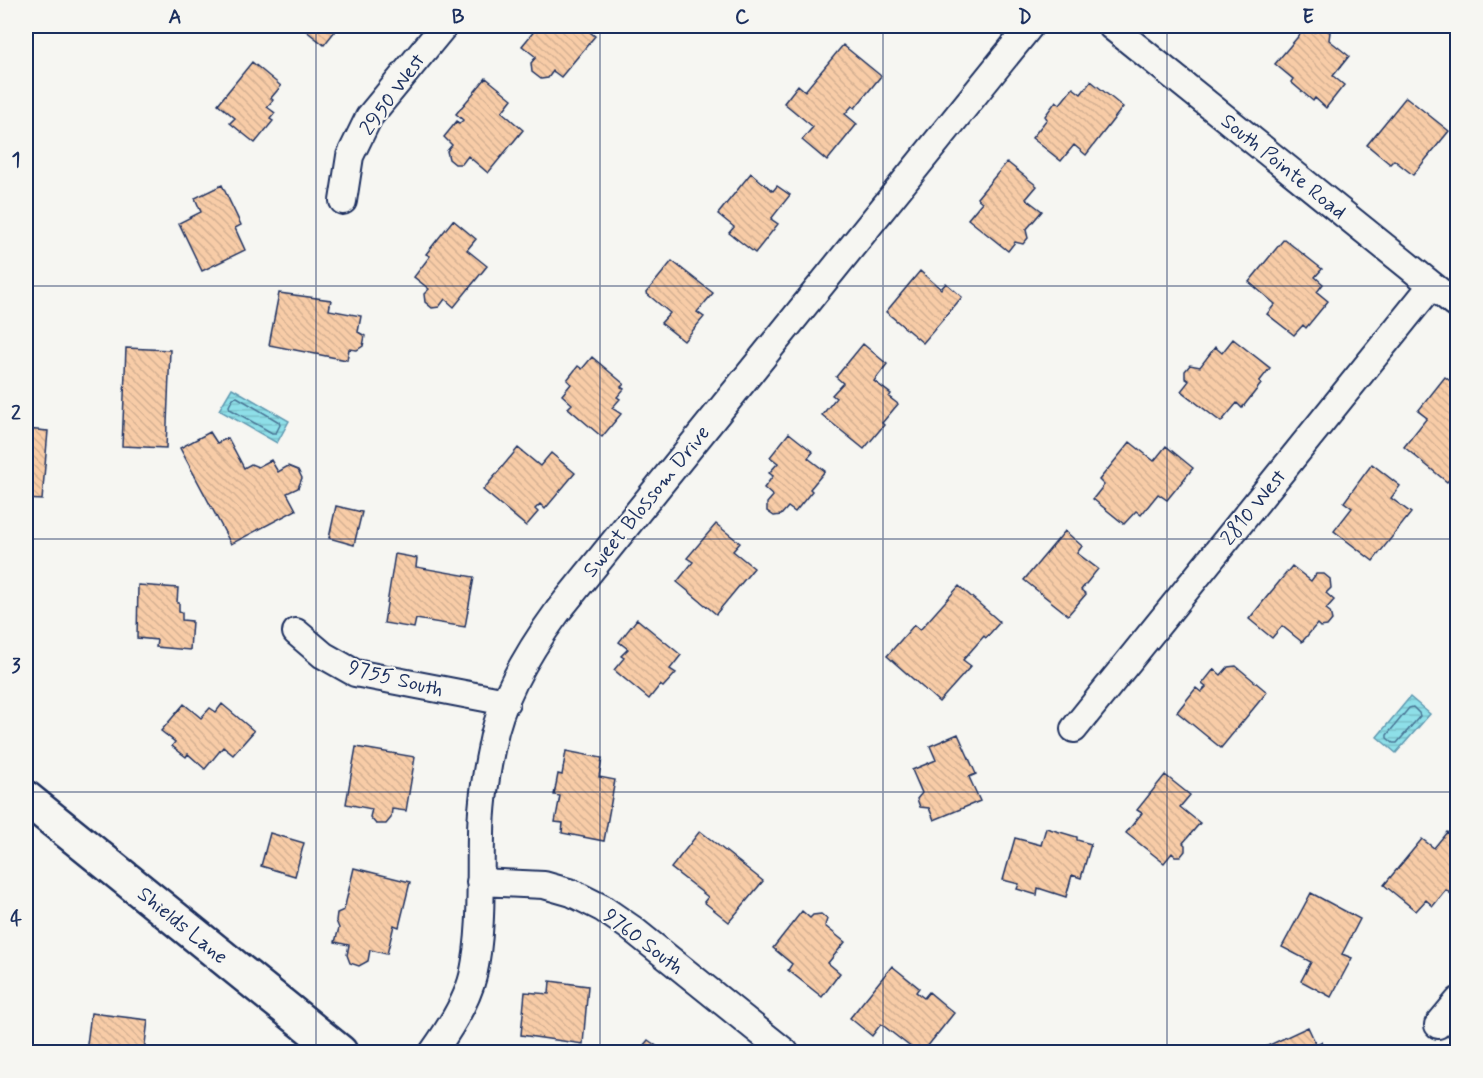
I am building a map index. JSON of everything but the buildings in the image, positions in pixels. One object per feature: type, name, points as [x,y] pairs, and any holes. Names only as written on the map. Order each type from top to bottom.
[{"type":"main road","name":"Shields Lane","points":[[26,798],[340,1053]]},
{"type":"street","name":"2950 West","points":[[343,201],[350,156],[369,117],[444,26]]},
{"type":"street","name":"Sweet Blossom Drive","points":[[433,1053],[452,1025],[472,978],[479,929],[481,832],[492,742],[506,702],[537,640],[1030,26]]},
{"type":"street","name":"South Pointe Road","points":[[1111,26],[1458,306]]},
{"type":"street","name":"2810 West","points":[[1074,729],[1432,285]]},
{"type":"street","name":"9755 South","points":[[296,632],[323,655],[355,673],[506,702]]},
{"type":"street","name":"9760 South","points":[[480,882],[544,885],[572,893],[602,908],[631,928],[785,1053]]},
{"type":"street","points":[[1438,1025],[1458,1001]]},
{"type":"water","points":[[232,388],[289,421],[277,443],[219,410]]},
{"type":"water","points":[[1410,697],[1430,714],[1396,753],[1377,737]]}]
